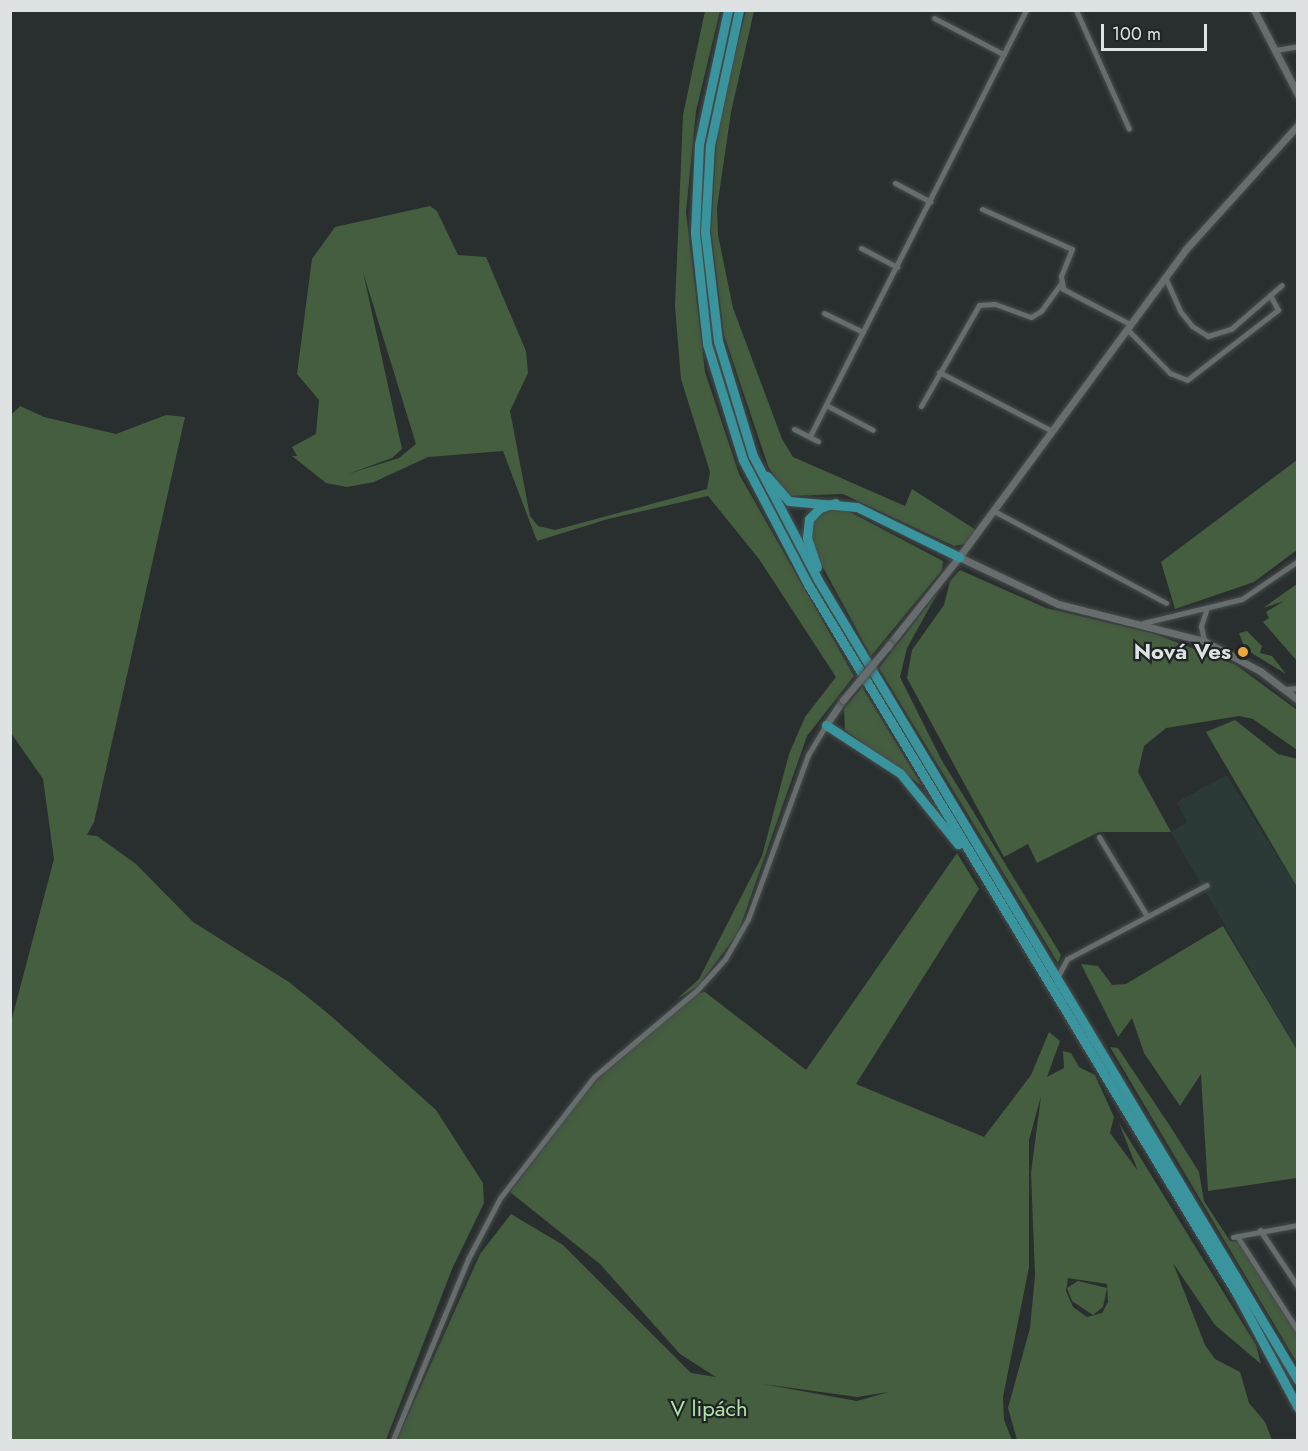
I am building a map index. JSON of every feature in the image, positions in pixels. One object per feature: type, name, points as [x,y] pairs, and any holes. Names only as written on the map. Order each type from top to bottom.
[{"type":"highway","points":[[728,10],[705,100],[695,202],[700,303],[722,401],[767,513],[980,872],[1247,1311],[1298,1408]]},
{"type":"highway","points":[[739,10],[716,101],[707,173],[707,262],[718,341],[742,427],[764,483],[863,654],[1298,1380]]},
{"type":"highway","points":[[718,341],[775,490],[799,504],[837,502],[857,507],[959,557]]},
{"type":"highway","points":[[837,502],[814,512],[807,538],[814,564],[854,629],[863,654]]},
{"type":"highway","points":[[826,725],[900,773],[980,872]]},
{"type":"street","points":[[810,436],[1026,10]]},
{"type":"street","points":[[1076,10],[1128,129]]},
{"type":"street","points":[[1254,10],[1298,95]]},
{"type":"street","points":[[934,18],[1003,54]]},
{"type":"street","points":[[1276,50],[1298,46]]},
{"type":"street","points":[[393,1440],[468,1259],[500,1198],[594,1077],[698,989],[725,959],[748,919],[808,755],[843,700],[959,557],[1166,277],[1237,188],[1298,125]]},
{"type":"street","points":[[895,183],[930,202]]},
{"type":"street","points":[[921,406],[979,305],[995,304],[1031,317],[1041,311],[1060,283],[1072,249],[982,208]]},
{"type":"street","points":[[861,248],[897,267]]},
{"type":"street","points":[[1166,277],[1180,311],[1192,327],[1208,336],[1231,330],[1282,285]]},
{"type":"street","points":[[1060,283],[1129,327],[1170,373],[1187,380],[1278,310],[1270,295]]},
{"type":"street","points":[[824,313],[863,332]]},
{"type":"street","points":[[939,372],[1052,431]]},
{"type":"street","points":[[826,405],[873,430]]},
{"type":"street","points":[[794,429],[818,441]]},
{"type":"street","points":[[994,511],[1166,603]]},
{"type":"street","points":[[959,557],[1058,604],[1143,623],[1204,641],[1222,649],[1285,689],[1298,700]]},
{"type":"street","points":[[1143,623],[1206,610],[1242,599],[1298,561]]},
{"type":"street","points":[[1204,641],[1201,626],[1206,610]]},
{"type":"street","points":[[1285,689],[1298,688]]},
{"type":"street","points":[[1099,837],[1147,916]]},
{"type":"street","points":[[1058,976],[1067,959],[1207,885]]},
{"type":"street","points":[[1298,1226],[1260,1230],[1235,1236],[1298,1331]]},
{"type":"street","points":[[1260,1230],[1298,1287]]},
{"type":"street","points":[[1291,1321],[1298,1316]]},
{"type":"shaded area","points":[[1227,775],[1297,887],[1297,1050],[1171,832],[1187,822],[1177,802]]},
{"type":"green space","points":[[705,11],[720,11],[696,111],[686,212],[705,372],[739,474],[854,676],[807,736],[738,933],[698,986],[677,999],[699,979],[762,856],[789,754],[805,717],[836,677],[759,559],[708,496],[608,519],[537,541],[503,451],[428,457],[374,482],[347,487],[326,483],[292,456],[297,456],[292,447],[316,434],[319,400],[297,374],[312,259],[335,227],[430,206],[437,211],[458,255],[486,257],[526,351],[528,373],[510,411],[530,516],[538,526],[555,530],[707,489],[710,472],[681,379],[675,306],[683,115]],"holes":[[[363,272],[416,444],[399,458],[348,474],[392,458],[402,449]]]},
{"type":"green space","points":[[746,11],[754,11],[731,112],[717,208],[718,235],[733,308],[782,439],[793,457],[905,506],[912,489],[976,530],[965,544],[954,546],[843,494],[787,496],[768,466],[724,335],[711,230],[718,121]]},
{"type":"green space","points":[[20,406],[44,417],[116,434],[166,415],[185,417],[94,822],[87,835],[97,836],[136,864],[193,922],[289,982],[331,1016],[436,1110],[483,1183],[484,1203],[452,1269],[386,1440],[11,1440],[11,1022],[54,859],[43,779],[11,733],[10,416]]},
{"type":"green space","points":[[1297,460],[1297,550],[1254,582],[1175,609],[1161,562]]},
{"type":"green space","points":[[831,508],[848,511],[943,561],[942,570],[871,656],[812,547],[812,520]]},
{"type":"green space","points":[[960,570],[1046,608],[1155,634],[1236,665],[1297,710],[1297,750],[1253,719],[1239,716],[1166,728],[1144,746],[1138,772],[1171,832],[1099,832],[1037,863],[1028,844],[1004,857],[907,678],[912,650],[944,605],[950,581]]},
{"type":"green space","points":[[1297,584],[1297,661],[1263,622],[1269,618],[1266,612],[1284,601],[1263,608]]},
{"type":"green space","points":[[938,592],[907,648],[900,677],[941,759],[1061,955],[1058,963],[879,668]]},
{"type":"green space","points":[[1247,631],[1262,646],[1260,653],[1272,656],[1286,674],[1245,649],[1239,633]]},
{"type":"green space","points":[[862,687],[922,786],[845,730],[844,709]]},
{"type":"green space","points":[[1235,720],[1278,754],[1297,759],[1297,887],[1206,732]]},
{"type":"green space","name":"V lipách","points":[[957,853],[979,889],[856,1084],[984,1137],[1031,1075],[1049,1032],[1060,1041],[1047,1077],[1064,1068],[1063,1051],[1071,1053],[1079,1067],[1095,1075],[1114,1117],[1110,1133],[1138,1171],[1119,1123],[1256,1345],[1261,1364],[1215,1325],[1173,1263],[1205,1345],[1215,1359],[1240,1372],[1249,1403],[1265,1422],[1272,1440],[1017,1440],[1008,1408],[1030,1328],[1035,1275],[1031,1173],[1041,1096],[1029,1140],[1029,1267],[1003,1397],[1004,1420],[1012,1440],[397,1440],[480,1254],[511,1214],[563,1245],[691,1373],[716,1377],[680,1354],[600,1264],[510,1192],[592,1084],[696,994],[705,992],[806,1070]],"holes":[[[1068,1278],[1107,1284],[1108,1302],[1102,1313],[1087,1317],[1073,1307],[1066,1291]],[[763,1384],[857,1397],[889,1392],[857,1401]]]},
{"type":"green space","points":[[1223,926],[1297,1050],[1297,1178],[1208,1191],[1201,1074],[1180,1106],[1144,1053],[1132,1018],[1118,1037],[1081,964],[1098,966],[1112,985],[1126,984]]},
{"type":"green space","points":[[1110,1047],[1118,1048],[1170,1126],[1199,1172],[1204,1201],[1230,1241],[1239,1242],[1297,1332],[1297,1363]]},
{"type":"green space","points":[[1078,1281],[1107,1288],[1103,1307],[1093,1315],[1072,1301],[1067,1288]]},
{"type":"place","name":"Nová Ves","points":[[1243,652]]}]
